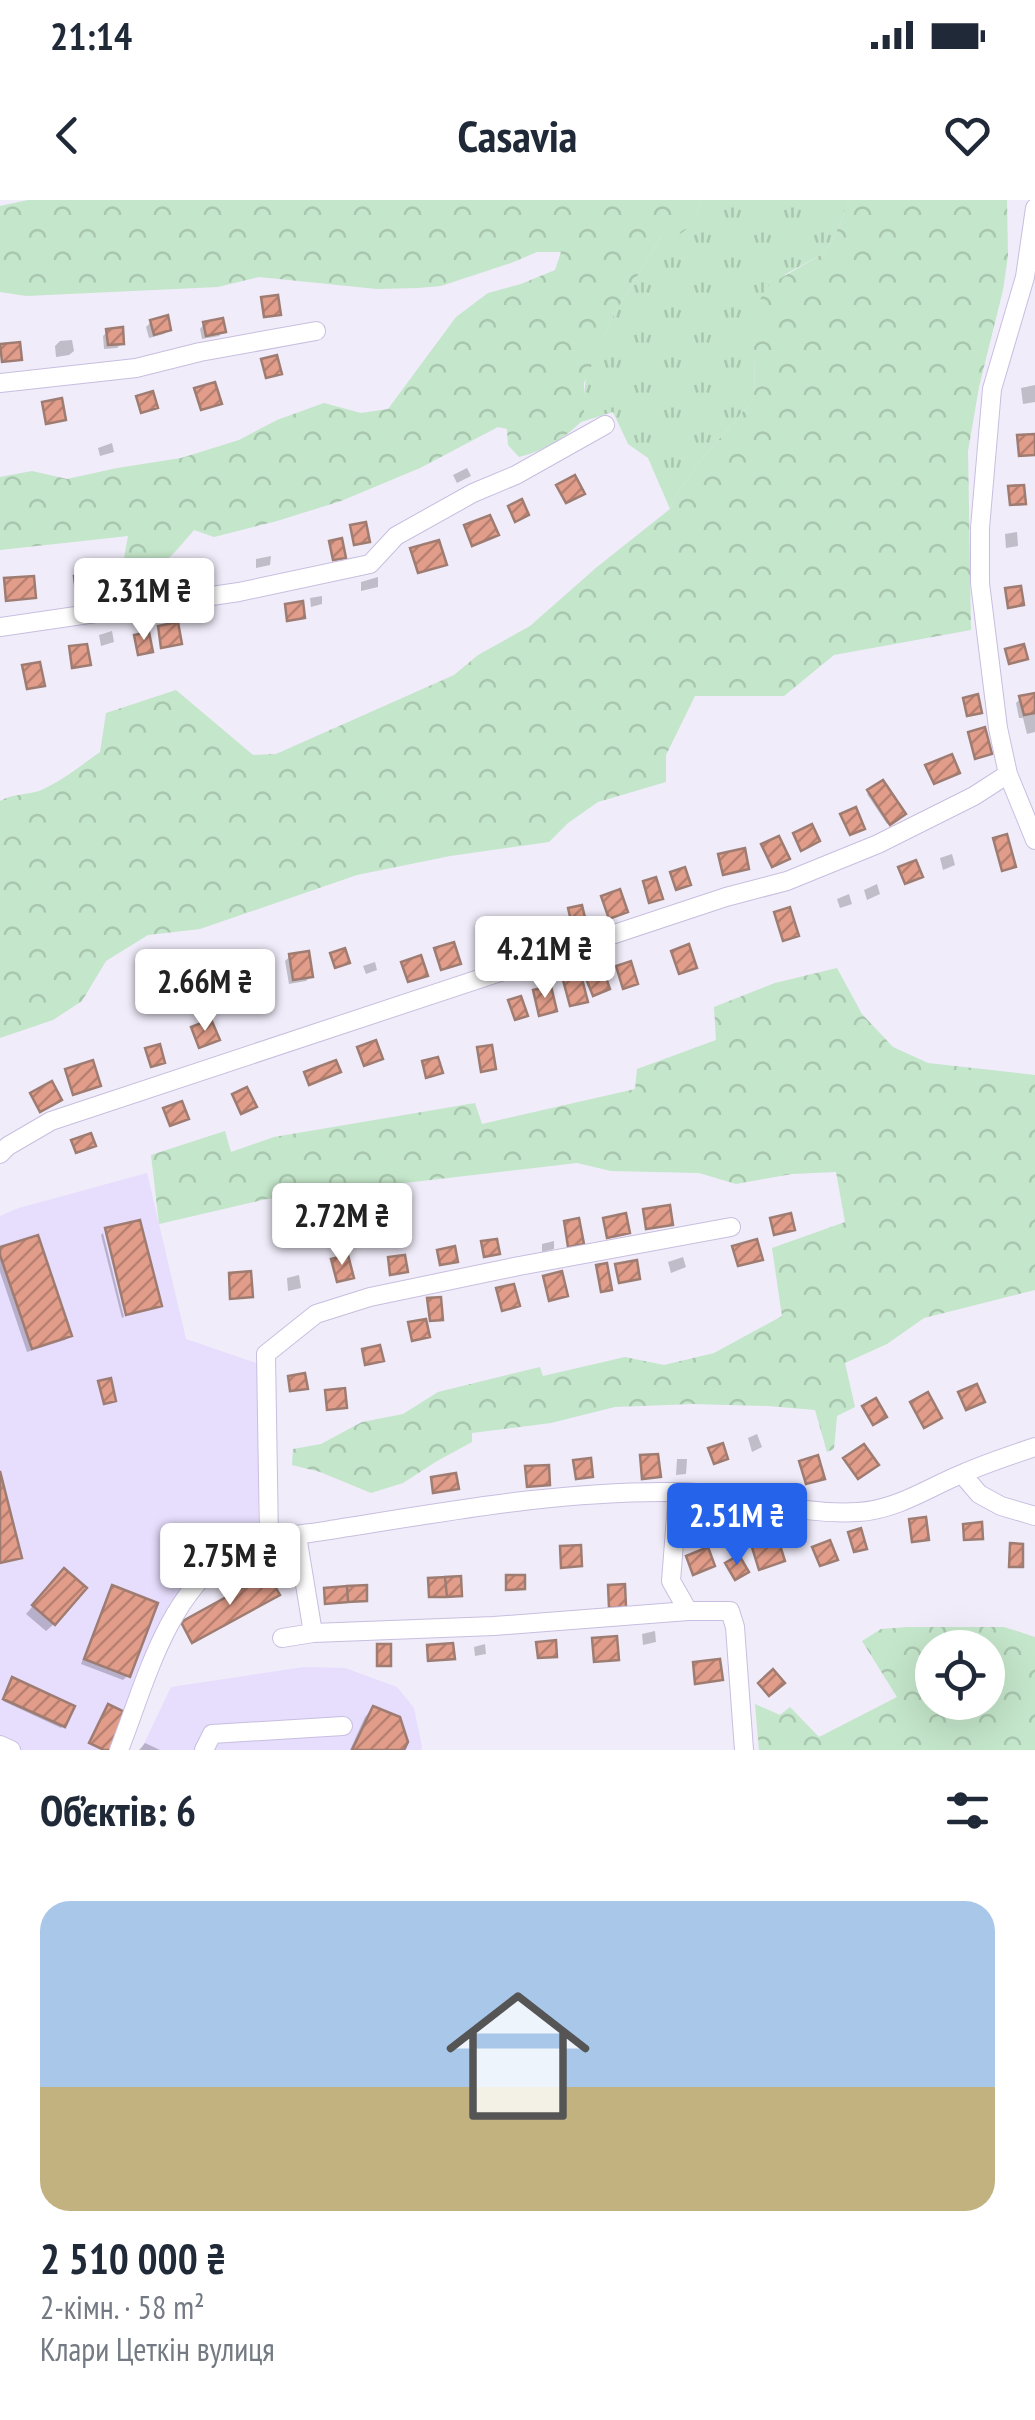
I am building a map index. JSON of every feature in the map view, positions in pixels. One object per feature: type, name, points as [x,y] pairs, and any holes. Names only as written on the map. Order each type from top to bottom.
[{"type":"street","points":[[1035,208],[1025,277],[992,389],[980,528],[980,583],[998,728],[1008,774],[1035,840]]},
{"type":"street","points":[[0,384],[136,368],[200,352],[316,332]]},
{"type":"street","points":[[0,628],[239,592],[370,564],[396,536],[605,426]]},
{"type":"street","points":[[0,1154],[50,1121],[726,897],[787,881],[878,844],[974,796],[1008,774]]},
{"type":"street","points":[[269,1540],[266,1354],[316,1314],[370,1296],[731,1227]]},
{"type":"street","points":[[119,1750],[163,1636],[192,1588],[230,1551],[269,1540],[413,1517],[587,1495],[678,1492],[732,1497],[799,1510],[859,1512],[900,1504],[962,1474],[1035,1447]]},
{"type":"street","points":[[962,1474],[979,1494],[1001,1506],[1035,1516]]},
{"type":"street","points":[[678,1492],[671,1581],[688,1611]]},
{"type":"street","points":[[297,1536],[313,1633]]},
{"type":"street","points":[[282,1638],[313,1633],[730,1611],[735,1627],[744,1750]]},
{"type":"street","points":[[204,1750],[212,1734],[343,1726]]},
{"type":"street","points":[[0,1745],[11,1750]]},
{"type":"shaded area","points":[[147,1173],[186,1339],[259,1364],[258,1523],[218,1550],[170,1603],[112,1750],[0,1750],[0,1216]]},
{"type":"shaded area","points":[[304,1667],[345,1668],[397,1687],[414,1708],[421,1750],[141,1750],[171,1687]]},
{"type":"green space","points":[[28,200],[701,200],[696,222],[680,234],[661,237],[614,314],[584,383],[584,419],[562,438],[519,457],[508,445],[507,429],[498,427],[420,468],[341,501],[214,537],[194,530],[160,566],[118,591],[128,536],[0,550],[0,477],[32,471],[67,479],[181,458],[239,440],[277,420],[324,403],[361,413],[388,409],[456,317],[488,293],[555,270],[561,252],[537,252],[441,286],[418,288],[377,289],[259,277],[218,287],[26,296],[0,292],[0,206]]},
{"type":"green space","points":[[701,200],[849,200],[824,253],[786,274],[750,316],[755,355],[754,399],[701,460],[670,509],[648,458],[628,444],[613,412],[581,422],[586,377],[614,314],[661,237],[696,221]]},
{"type":"green space","points":[[849,200],[1007,200],[1008,256],[1003,290],[968,451],[971,630],[834,655],[784,696],[695,696],[666,755],[666,782],[598,802],[549,842],[357,875],[200,929],[148,935],[106,961],[82,1001],[53,1020],[0,1038],[0,801],[39,791],[100,752],[106,713],[176,690],[253,755],[276,754],[454,675],[478,655],[530,626],[670,509],[701,460],[754,399],[755,355],[749,317],[769,285],[824,253]]},
{"type":"green space","points":[[837,968],[862,1014],[893,1047],[928,1063],[1035,1075],[1035,1290],[924,1318],[887,1344],[845,1363],[855,1407],[837,1416],[834,1449],[827,1452],[815,1410],[693,1404],[615,1407],[551,1423],[472,1433],[472,1442],[403,1483],[371,1493],[292,1465],[293,1449],[321,1444],[362,1422],[403,1414],[438,1392],[540,1367],[543,1376],[625,1357],[664,1365],[714,1353],[782,1316],[772,1248],[845,1222],[836,1172],[792,1174],[736,1184],[699,1173],[611,1171],[577,1163],[267,1199],[159,1224],[151,1155],[225,1131],[231,1152],[274,1137],[475,1103],[482,1124],[635,1089],[637,1069],[716,1040],[714,1007],[775,983]]},
{"type":"green space","points":[[907,1627],[1004,1627],[1035,1637],[1035,1750],[759,1750],[755,1704],[780,1715],[790,1707],[819,1737],[897,1697],[862,1641],[881,1629]]},
{"type":"building","points":[[278,295],[281,315],[264,317],[261,297]]},
{"type":"building","points":[[168,315],[171,330],[154,335],[150,320]]},
{"type":"building","points":[[223,318],[226,332],[206,336],[203,322]]},
{"type":"building","points":[[123,327],[124,344],[108,345],[106,329]]},
{"type":"building","points":[[20,342],[22,360],[2,362],[0,344]]},
{"type":"building","points":[[277,355],[282,374],[266,378],[261,359]]},
{"type":"building","points":[[215,382],[222,404],[201,410],[194,388]]},
{"type":"building","points":[[153,391],[158,408],[141,413],[136,396]]},
{"type":"building","points":[[62,398],[66,420],[46,424],[42,402]]},
{"type":"building","points":[[1035,434],[1035,455],[1019,456],[1017,435]]},
{"type":"building","points":[[575,475],[585,494],[566,503],[556,485]]},
{"type":"building","points":[[1024,485],[1026,504],[1010,505],[1008,486]]},
{"type":"building","points":[[522,499],[529,515],[515,522],[508,506]]},
{"type":"building","points":[[490,515],[499,535],[472,546],[464,525]]},
{"type":"building","points":[[366,522],[370,542],[354,545],[350,525]]},
{"type":"building","points":[[342,538],[346,558],[333,560],[329,541]]},
{"type":"building","points":[[439,540],[447,565],[418,573],[410,548]]},
{"type":"building","points":[[92,573],[94,589],[76,591],[74,576]]},
{"type":"building","points":[[34,576],[36,598],[6,601],[4,578]]},
{"type":"building","points":[[1021,586],[1024,605],[1008,608],[1005,588]]},
{"type":"building","points":[[303,601],[305,618],[287,621],[285,604]]},
{"type":"building","points":[[178,622],[182,644],[161,648],[158,626]]},
{"type":"building","points":[[149,632],[153,652],[138,655],[134,635]]},
{"type":"building","points":[[87,644],[91,665],[72,668],[69,646]]},
{"type":"building","points":[[1024,644],[1028,659],[1009,664],[1005,649]]},
{"type":"building","points":[[40,662],[45,686],[27,689],[22,665]]},
{"type":"building","points":[[1035,693],[1035,713],[1024,715],[1019,696]]},
{"type":"building","points":[[978,694],[982,713],[967,716],[963,698]]},
{"type":"building","points":[[985,727],[992,754],[975,759],[968,732]]},
{"type":"building","points":[[952,754],[960,773],[934,784],[925,765]]},
{"type":"building","points":[[883,780],[906,814],[890,825],[867,790]]},
{"type":"building","points":[[856,807],[865,829],[850,835],[840,814]]},
{"type":"building","points":[[812,824],[820,841],[801,851],[793,833]]},
{"type":"building","points":[[1007,834],[1016,867],[1002,871],[993,838]]},
{"type":"building","points":[[779,836],[790,859],[772,867],[761,844]]},
{"type":"building","points":[[745,848],[749,869],[723,875],[718,854]]},
{"type":"building","points":[[916,860],[923,877],[905,884],[898,867]]},
{"type":"building","points":[[685,867],[691,885],[676,890],[670,872]]},
{"type":"building","points":[[656,877],[663,899],[649,903],[643,881]]},
{"type":"building","points":[[620,889],[628,912],[609,919],[601,896]]},
{"type":"building","points":[[582,905],[586,922],[572,925],[568,908]]},
{"type":"building","points":[[790,907],[799,936],[783,941],[774,912]]},
{"type":"building","points":[[503,920],[513,947],[493,954],[484,927]]},
{"type":"building","points":[[533,920],[539,935],[522,941],[517,925]]},
{"type":"building","points":[[454,942],[461,964],[441,970],[434,948]]},
{"type":"building","points":[[689,944],[697,968],[679,974],[671,951]]},
{"type":"building","points":[[345,948],[350,963],[335,968],[330,953]]},
{"type":"building","points":[[309,951],[313,977],[293,980],[289,954]]},
{"type":"building","points":[[421,955],[428,976],[408,982],[401,962]]},
{"type":"building","points":[[631,961],[638,984],[623,989],[616,966]]},
{"type":"building","points":[[603,969],[610,989],[593,996],[585,976]]},
{"type":"building","points":[[581,975],[588,1002],[570,1006],[563,980]]},
{"type":"building","points":[[551,986],[557,1011],[539,1016],[533,990]]},
{"type":"building","points":[[265,993],[268,1008],[251,1011],[249,995]]},
{"type":"building","points":[[521,996],[528,1016],[515,1020],[508,1000]]},
{"type":"building","points":[[211,1019],[220,1040],[199,1048],[191,1027]]},
{"type":"building","points":[[376,1040],[383,1059],[364,1066],[357,1047]]},
{"type":"building","points":[[160,1044],[165,1063],[151,1067],[145,1048]]},
{"type":"building","points":[[492,1045],[496,1069],[481,1072],[477,1047]]},
{"type":"building","points":[[438,1057],[443,1073],[426,1078],[422,1061]]},
{"type":"building","points":[[93,1060],[101,1086],[73,1095],[65,1069]]},
{"type":"building","points":[[336,1060],[341,1072],[309,1085],[304,1072]]},
{"type":"building","points":[[52,1081],[62,1100],[40,1112],[30,1093]]},
{"type":"building","points":[[247,1087],[257,1107],[241,1114],[232,1094]]},
{"type":"building","points":[[182,1101],[189,1119],[170,1126],[163,1108]]},
{"type":"building","points":[[91,1133],[96,1146],[76,1153],[71,1140]]},
{"type":"building","points":[[670,1205],[673,1225],[646,1229],[643,1209]]},
{"type":"building","points":[[626,1213],[630,1233],[607,1238],[603,1218]]},
{"type":"building","points":[[791,1213],[795,1230],[774,1235],[770,1218]]},
{"type":"building","points":[[579,1218],[584,1244],[568,1247],[564,1221]]},
{"type":"building","points":[[140,1220],[162,1306],[126,1315],[105,1228]]},
{"type":"building","points":[[38,1235],[72,1336],[32,1349],[0,1247]]},
{"type":"building","points":[[497,1239],[500,1254],[484,1257],[481,1241]]},
{"type":"building","points":[[757,1239],[763,1260],[738,1266],[732,1246]]},
{"type":"building","points":[[455,1246],[458,1262],[440,1265],[437,1250]]},
{"type":"building","points":[[348,1255],[354,1278],[337,1282],[331,1259]]},
{"type":"building","points":[[405,1255],[408,1272],[390,1275],[388,1257]]},
{"type":"building","points":[[637,1260],[640,1279],[619,1283],[615,1264]]},
{"type":"building","points":[[607,1263],[612,1290],[601,1292],[596,1265]]},
{"type":"building","points":[[251,1271],[253,1297],[230,1299],[229,1273]]},
{"type":"building","points":[[562,1271],[568,1296],[549,1301],[543,1276]]},
{"type":"building","points":[[514,1284],[520,1306],[502,1311],[496,1288]]},
{"type":"building","points":[[441,1297],[443,1320],[430,1321],[427,1298]]},
{"type":"building","points":[[426,1319],[430,1337],[412,1341],[408,1322]]},
{"type":"building","points":[[380,1345],[384,1361],[365,1365],[362,1349]]},
{"type":"building","points":[[305,1373],[308,1389],[290,1391],[288,1376]]},
{"type":"building","points":[[111,1378],[116,1401],[104,1404],[98,1381]]},
{"type":"building","points":[[977,1384],[985,1402],[966,1410],[958,1392]]},
{"type":"building","points":[[345,1388],[347,1408],[327,1410],[325,1390]]},
{"type":"building","points":[[928,1392],[942,1418],[924,1428],[910,1402]]},
{"type":"building","points":[[876,1398],[887,1417],[873,1425],[862,1406]]},
{"type":"building","points":[[723,1443],[728,1459],[714,1464],[708,1448]]},
{"type":"building","points":[[864,1444],[879,1465],[858,1479],[843,1458]]},
{"type":"building","points":[[658,1454],[661,1477],[642,1479],[640,1455]]},
{"type":"building","points":[[818,1455],[825,1479],[806,1484],[799,1461]]},
{"type":"building","points":[[591,1458],[593,1477],[576,1479],[573,1460]]},
{"type":"building","points":[[549,1465],[550,1485],[527,1487],[525,1466]]},
{"type":"building","points":[[0,1471],[22,1558],[0,1563]]},
{"type":"building","points":[[456,1473],[459,1489],[433,1493],[431,1477]]},
{"type":"building","points":[[926,1517],[929,1540],[912,1542],[909,1519]]},
{"type":"building","points":[[982,1522],[983,1539],[964,1540],[963,1524]]},
{"type":"building","points":[[861,1528],[867,1549],[854,1552],[848,1532]]},
{"type":"building","points":[[777,1536],[785,1561],[759,1570],[751,1544]]},
{"type":"building","points":[[830,1540],[838,1560],[820,1566],[812,1547]]},
{"type":"building","points":[[1010,1543],[1023,1544],[1023,1567],[1009,1567]]},
{"type":"building","points":[[581,1545],[582,1566],[561,1568],[560,1546]]},
{"type":"building","points":[[708,1547],[715,1566],[693,1575],[686,1556]]},
{"type":"building","points":[[739,1555],[749,1572],[735,1580],[725,1563]]},
{"type":"building","points":[[64,1568],[87,1588],[55,1625],[32,1605]]},
{"type":"building","points":[[268,1574],[280,1595],[192,1643],[181,1622]]},
{"type":"building","points":[[506,1575],[525,1575],[525,1589],[506,1590]]},
{"type":"building","points":[[461,1576],[462,1596],[447,1597],[445,1577]]},
{"type":"building","points":[[445,1577],[447,1597],[429,1597],[428,1578]]},
{"type":"building","points":[[625,1584],[626,1607],[609,1608],[608,1585]]},
{"type":"building","points":[[112,1585],[158,1603],[130,1677],[84,1659]]},
{"type":"building","points":[[367,1585],[367,1601],[348,1602],[347,1586]]},
{"type":"building","points":[[347,1586],[348,1602],[325,1604],[324,1588]]},
{"type":"building","points":[[617,1636],[619,1660],[594,1662],[592,1638]]},
{"type":"building","points":[[556,1640],[557,1657],[538,1658],[536,1642]]},
{"type":"building","points":[[453,1643],[455,1659],[428,1661],[427,1645]]},
{"type":"building","points":[[377,1644],[391,1644],[391,1666],[377,1666]]},
{"type":"building","points":[[720,1659],[723,1680],[695,1684],[693,1662]]},
{"type":"building","points":[[773,1669],[785,1683],[769,1696],[758,1683]]},
{"type":"building","points":[[12,1677],[75,1706],[65,1727],[3,1699]]},
{"type":"building","points":[[108,1704],[129,1714],[111,1750],[104,1750],[89,1743]]},
{"type":"building","points":[[373,1706],[400,1717],[408,1742],[404,1750],[352,1750]]}]
